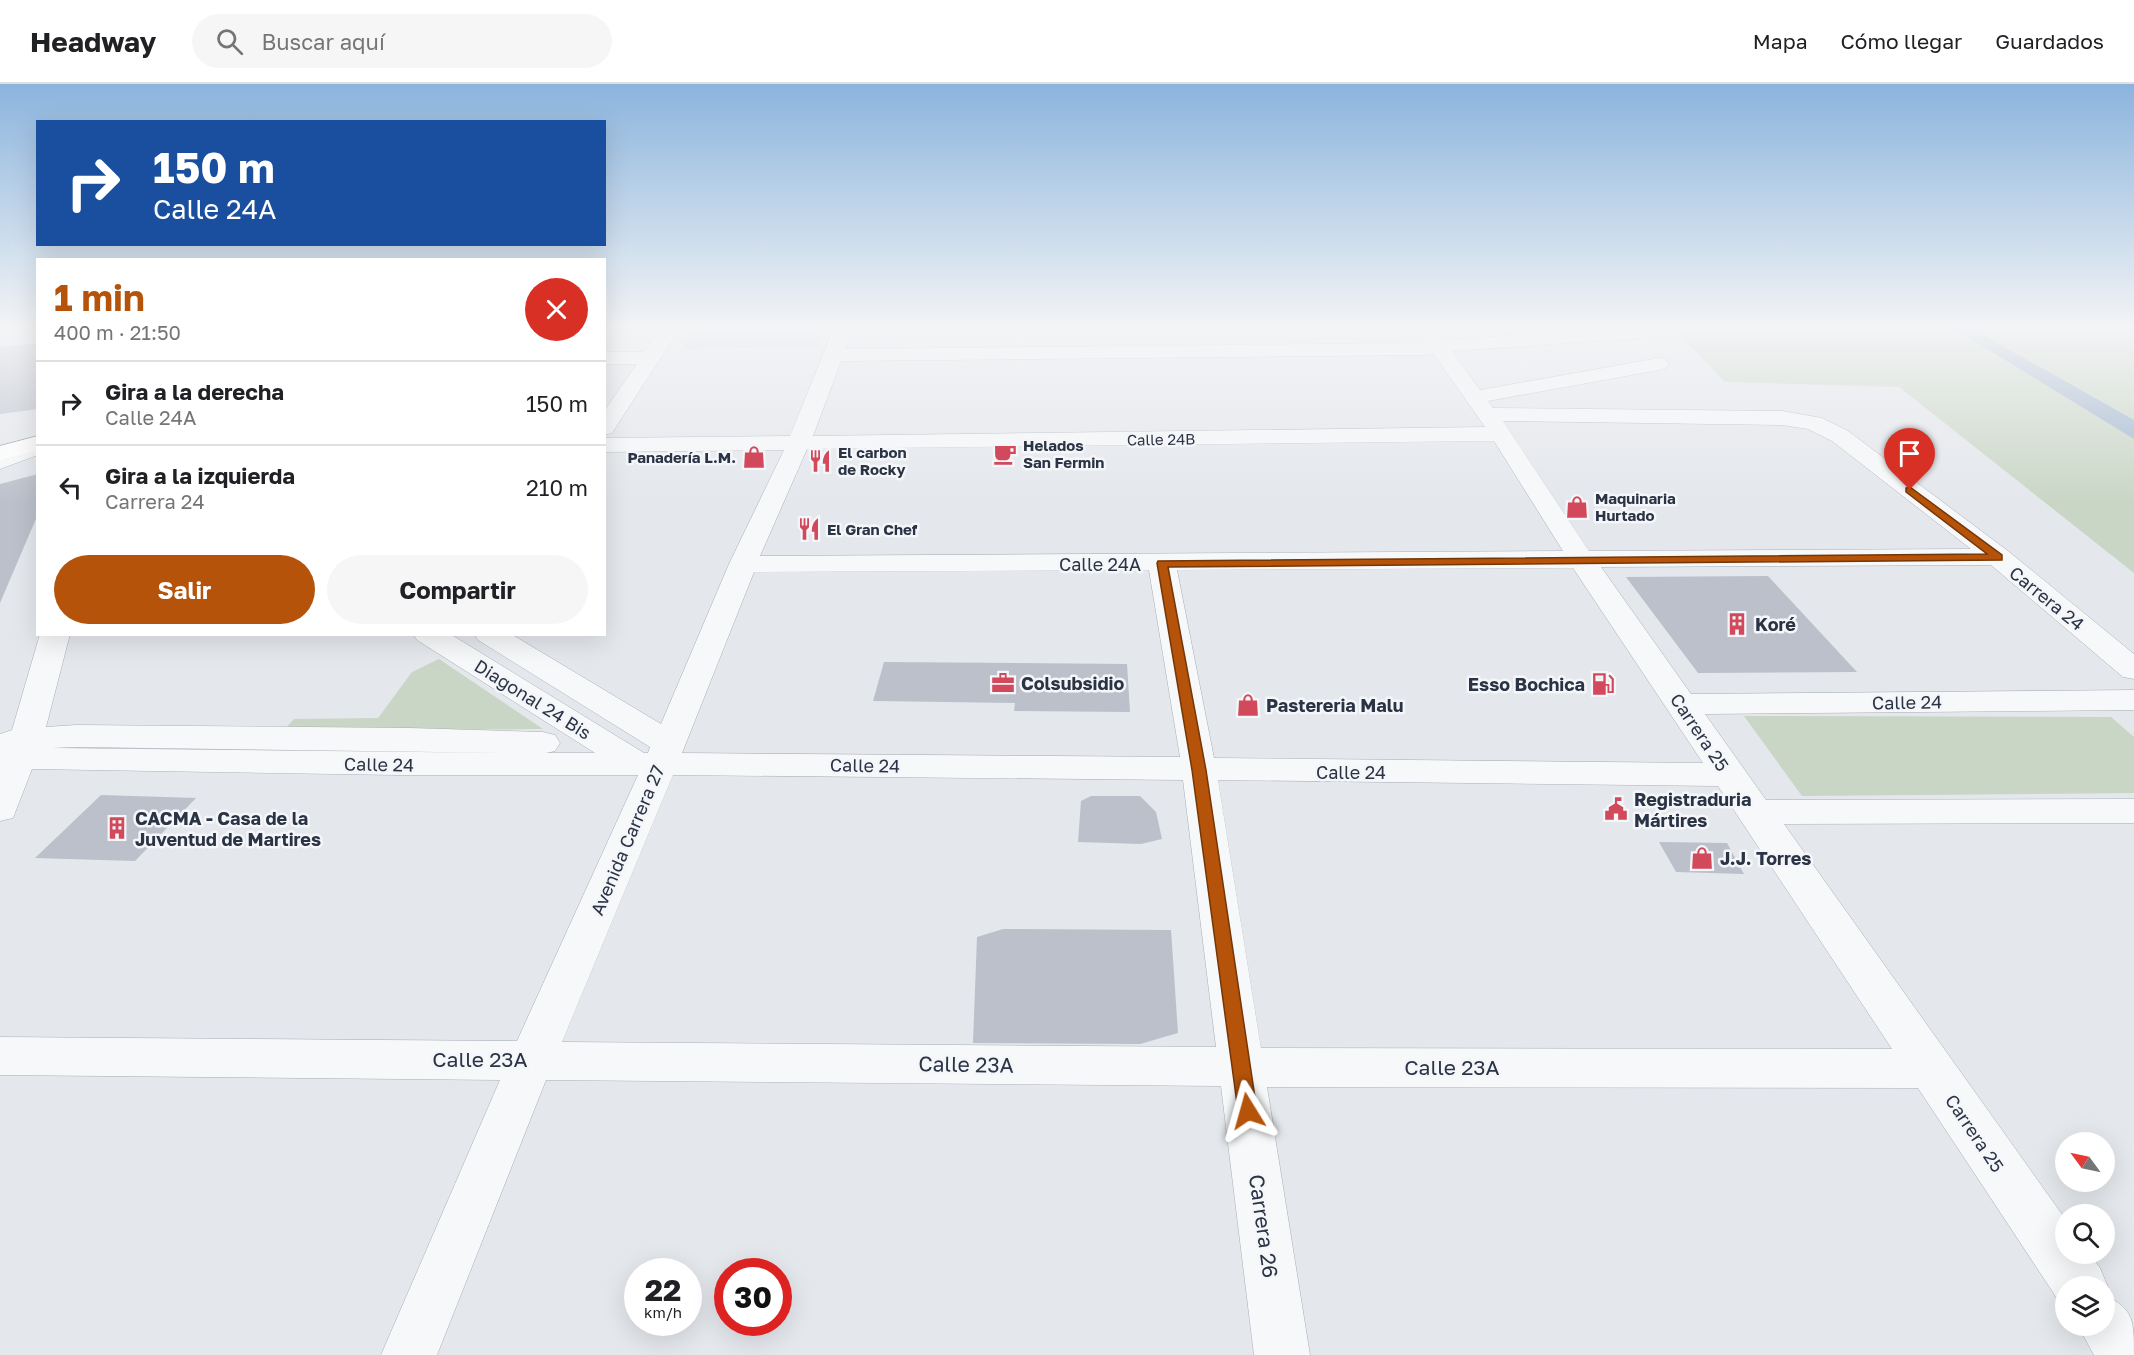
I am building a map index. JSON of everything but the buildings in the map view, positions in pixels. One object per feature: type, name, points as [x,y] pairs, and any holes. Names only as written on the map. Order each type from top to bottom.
[{"type":"highway","points":[[0,441],[36,432]]},
{"type":"highway","points":[[0,453],[36,445]]},
{"type":"street","points":[[606,425],[634,384]]},
{"type":"street","name":"Avenida Carrera 27","points":[[409,1355],[656,758],[798,444],[821,384]]},
{"type":"street","name":"Carrera 25","points":[[1465,384],[1581,559],[2072,1276]]},
{"type":"street","points":[[1487,415],[1590,384]]},
{"type":"street","name":"Calle 24B","points":[[606,445],[798,444],[1487,415],[1782,417],[1814,423]]},
{"type":"street","name":"Carrera 24","points":[[1814,423],[1840,436],[1998,558],[2134,670]]},
{"type":"street","points":[[0,462],[36,446]]},
{"type":"street","name":"Calle 24A","points":[[743,564],[1998,558]]},
{"type":"street","name":"Carrera 26","points":[[1162,563],[1197,760],[1282,1355]]},
{"type":"street","points":[[0,808],[11,749],[54,636]]},
{"type":"street","name":"Diagonal 24 Bis","points":[[435,636],[461,643],[602,742],[656,758]]},
{"type":"street","name":"Diagonal 24 Bis","points":[[492,636],[656,758]]},
{"type":"street","name":"Calle 24","points":[[1681,704],[2134,699]]},
{"type":"street","name":"Calle 24","points":[[11,749],[88,736],[602,742]]},
{"type":"street","name":"Calle 24","points":[[11,749],[397,764],[656,758],[1722,764]]},
{"type":"street","points":[[1755,812],[2134,811]]},
{"type":"street","name":"Calle 23A","points":[[0,1056],[1241,1067],[1931,1069]]},
{"type":"street","points":[[2114,1336],[2127,1355]]},
{"type":"green space","points":[[1806,384],[2134,384],[2134,573],[1899,387]]},
{"type":"green space","points":[[439,659],[543,729],[283,731],[294,719],[378,718],[412,672]]},
{"type":"green space","points":[[1744,716],[2111,717],[2134,737],[2134,793],[1802,796]]},
{"type":"water","points":[[2045,384],[2071,384],[2134,420],[2134,439]]},
{"type":"place","name":"Helados San Fermin","points":[[1005,454]]},
{"type":"place","name":"Panadería L.M.","points":[[754,457]]},
{"type":"place","name":"El carbon de Rocky","points":[[820,461]]},
{"type":"place","name":"Maquinaria Hurtado","points":[[1577,507]]},
{"type":"place","name":"El Gran Chef","points":[[809,529]]},
{"type":"place","name":"Koré","points":[[1737,624]]},
{"type":"place","name":"Colsubsidio","points":[[1003,683]]},
{"type":"place","name":"Esso Bochica","points":[[1603,684]]},
{"type":"place","name":"Pastereria Malu","points":[[1248,705]]},
{"type":"place","name":"Registraduria Mártires","points":[[1616,809]]},
{"type":"place","name":"CACMA - Casa de la Juventud de Martires","points":[[117,828]]},
{"type":"place","name":"J.J. Torres","points":[[1702,858]]},
{"type":"route","points":[[1248,1111],[1199,770],[1162,563],[1998,558],[1910,490]]}]
